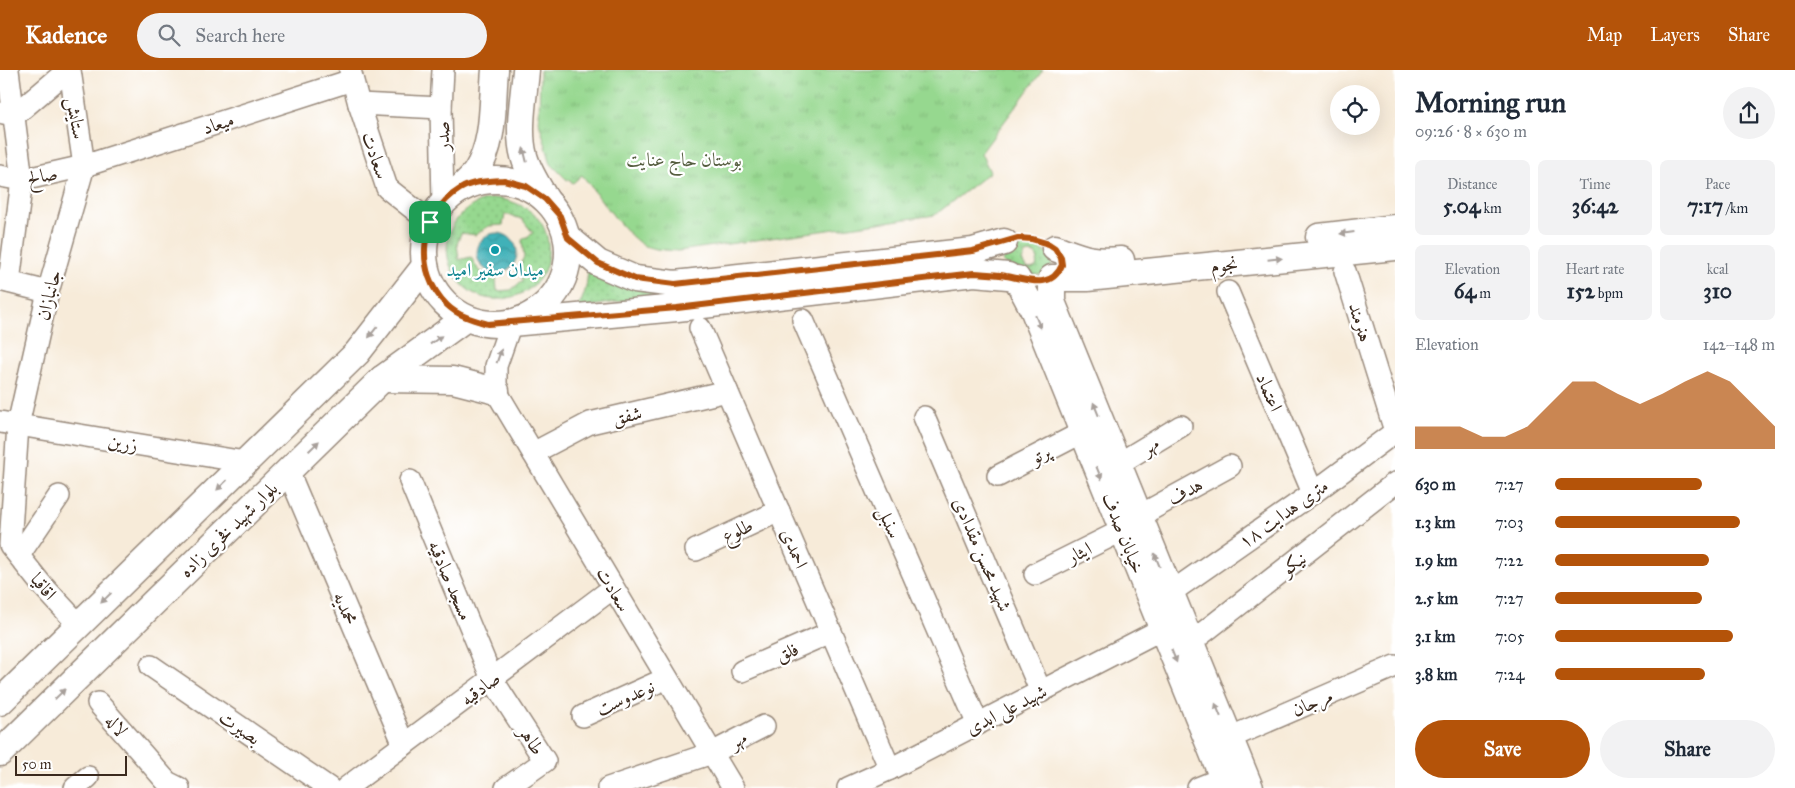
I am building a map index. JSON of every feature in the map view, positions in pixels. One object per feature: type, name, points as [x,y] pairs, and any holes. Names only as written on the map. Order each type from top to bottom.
[{"type":"main road","points":[[495,70],[490,130],[486,152],[476,172],[444,205],[424,244],[425,266],[433,288],[447,306],[466,318],[488,324],[511,323],[677,308],[974,273],[1012,277]]},
{"type":"main road","points":[[511,323],[532,315],[550,301],[563,282],[569,260],[568,238],[560,216],[545,199],[524,156],[521,133],[526,70]]},
{"type":"main road","points":[[444,205],[482,181],[504,180],[526,186],[545,199]]},
{"type":"main road","name":"نجوم","points":[[1029,242],[1097,262],[1395,228]]},
{"type":"main road","points":[[568,238],[598,263],[635,279],[675,284],[973,251],[1029,242],[1061,258],[1062,265],[1057,274],[1052,278]]},
{"type":"main road","name":"خیابان صدف","points":[[1029,242],[997,250],[995,258],[1000,269],[1012,277],[1034,311],[1083,432],[1170,593],[1250,788]]},
{"type":"main road","name":"نجوم","points":[[1012,277],[1034,282],[1052,278],[1086,278],[1395,247]]},
{"type":"main road","name":"بلوار شهید فخری زاده","points":[[3,699],[357,353],[425,266]]},
{"type":"main road","name":"خیابان صدف","points":[[1052,278],[1052,302],[1118,464],[1131,523],[1162,629],[1225,783]]},
{"type":"main road","name":"بلوار شهید فخری زاده","points":[[0,753],[382,379],[466,318]]},
{"type":"main road","points":[[382,379],[453,380],[496,391]]},
{"type":"main road","points":[[3,699],[31,722]]},
{"type":"street","points":[[8,70],[7,114],[22,180],[4,281],[48,292]]},
{"type":"street","points":[[7,114],[69,70]]},
{"type":"street","name":"ستایش","points":[[69,70],[84,166]]},
{"type":"street","name":"صدر","points":[[442,70],[441,108],[444,205]]},
{"type":"street","name":"میعاد","points":[[84,166],[351,75]]},
{"type":"street","name":"سعادت","points":[[351,75],[387,188],[444,205]]},
{"type":"street","points":[[359,104],[441,108]]},
{"type":"street","name":"صالح","points":[[0,176],[22,180],[84,166]]},
{"type":"street","name":"جانبازان","points":[[9,424],[84,166]]},
{"type":"street","name":"هنرمند","points":[[1345,271],[1395,432]]},
{"type":"street","name":"اعتماد","points":[[1228,292],[1312,493]]},
{"type":"street","name":"سنبل","points":[[803,320],[978,724]]},
{"type":"street","points":[[496,391],[496,366],[511,323]]},
{"type":"street","name":"احمدی","points":[[700,328],[890,769]]},
{"type":"street","name":"سعادت","points":[[496,391],[733,788]]},
{"type":"street","name":"شفق","points":[[533,453],[590,423],[727,391]]},
{"type":"street","name":"شهید محسن مقدادی","points":[[924,417],[1041,692]]},
{"type":"street","name":"زرین","points":[[9,424],[245,462]]},
{"type":"street","name":"اقاقیا","points":[[9,424],[10,544],[41,584],[78,625]]},
{"type":"street","name":"مهر","points":[[1118,464],[1181,426]]},
{"type":"street","name":"پرتو","points":[[998,476],[1083,432]]},
{"type":"street","name":"۱۸ متری هدایت","points":[[1170,593],[1395,432]]},
{"type":"street","name":"هدف","points":[[1131,523],[1230,466]]},
{"type":"street","name":"محمدیه","points":[[288,471],[404,744]]},
{"type":"street","name":"مسجد صادقیه","points":[[410,481],[492,679]]},
{"type":"street","name":"نیکو","points":[[1190,643],[1395,484]]},
{"type":"street","points":[[19,556],[59,496]]},
{"type":"street","name":"طلوع","points":[[696,550],[779,511]]},
{"type":"street","name":"ایثار","points":[[1035,574],[1131,523]]},
{"type":"street","name":"صادقیه","points":[[346,788],[613,588]]},
{"type":"street","name":"شهید علی ابدی","points":[[848,788],[890,769],[1162,629]]},
{"type":"street","name":"فلق","points":[[742,671],[831,632]]},
{"type":"street","name":"بصیرت","points":[[151,666],[329,788]]},
{"type":"street","name":"مرجان","points":[[1229,738],[1395,666]]},
{"type":"street","name":"نوعدوست","points":[[582,716],[667,678]]},
{"type":"street","name":"طاهر","points":[[492,679],[546,761],[506,788]]},
{"type":"street","name":"لاله","points":[[98,702],[169,786]]},
{"type":"street","name":"مهر","points":[[608,788],[712,752],[764,726]]},
{"type":"street","points":[[1198,788],[1225,783]]},
{"type":"green space","name":"بوستان حاج عنایت","points":[[540,70],[1043,70],[981,153],[990,172],[935,215],[678,251],[651,248],[640,243],[622,226],[582,175],[573,183],[566,179],[551,164],[539,122]]},
{"type":"green space","points":[[495,198],[520,205],[530,211],[538,219],[548,240],[546,266],[539,280],[518,295],[496,299],[477,295],[462,284],[452,269],[447,252],[449,233],[459,217],[477,203]],"holes":[[[505,214],[522,219],[533,233],[522,240],[524,257],[516,271],[523,280],[511,290],[497,291],[496,278],[479,271],[471,257],[459,260],[457,244],[461,233],[475,235],[489,226],[503,225]]]},
{"type":"green space","points":[[1017,245],[1041,249],[1049,256],[1051,268],[1040,275],[1029,274],[1003,263],[1002,256],[1004,251]],"holes":[[[1025,254],[1035,254],[1038,259],[1036,267],[1026,268],[1022,261]]]},
{"type":"green space","points":[[588,268],[670,294],[577,308],[584,294]]},
{"type":"water","points":[[497,233],[511,239],[517,253],[511,267],[497,273],[483,267],[477,253],[483,239]]},
{"type":"place","name":"میدان سفیر امید","points":[[495,250]]},
{"type":"route","points":[[504,180],[526,186],[545,199],[560,216],[568,238],[598,263],[635,279],[675,284],[973,251],[1018,238],[1039,240],[1049,244],[1058,252],[1062,265],[1057,274],[1052,278],[1034,282],[1008,276],[974,273],[677,308],[488,324],[466,318],[447,306],[433,288],[425,266],[424,244],[430,222],[442,203],[460,189],[482,181],[504,180]]}]
